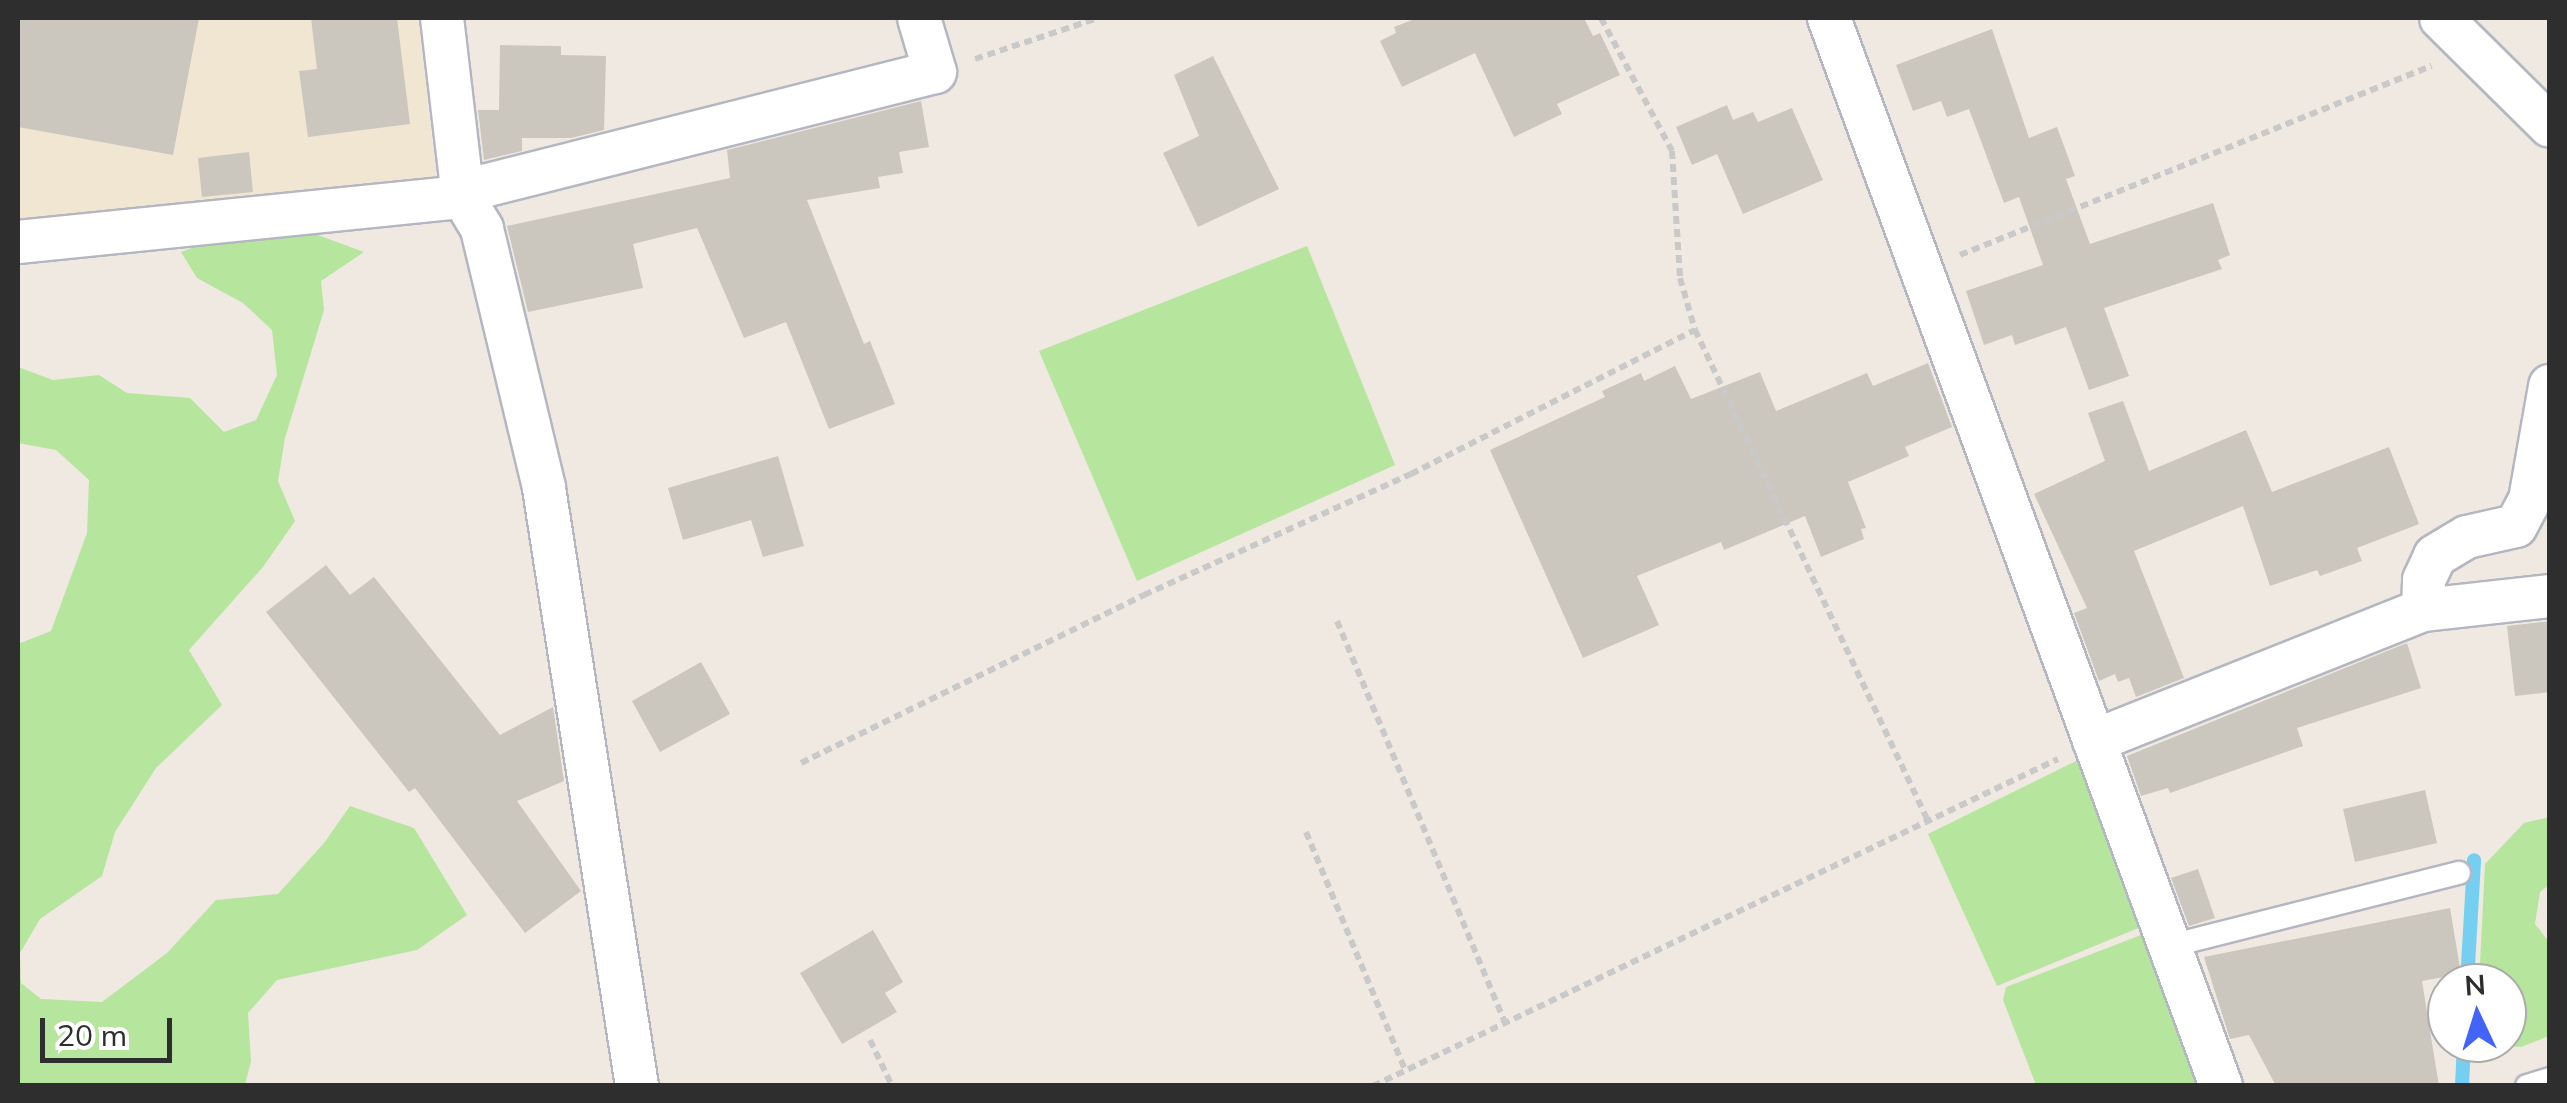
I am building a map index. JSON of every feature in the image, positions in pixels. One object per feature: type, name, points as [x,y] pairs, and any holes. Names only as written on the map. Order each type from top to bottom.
[{"type":"street","points":[[442,18],[463,198],[482,229],[544,488],[637,1086]]},
{"type":"street","points":[[18,242],[463,198],[484,186],[935,72],[919,18]]},
{"type":"street","points":[[1830,18],[2222,1086]]},
{"type":"street","points":[[2441,18],[2550,126]]},
{"type":"street","points":[[2423,610],[2424,580],[2434,556],[2467,537],[2516,526],[2530,500],[2550,386]]},
{"type":"street","points":[[2094,741],[2423,610],[2550,596]]},
{"type":"lane","points":[[2170,946],[2458,873]]},
{"type":"lane","points":[[2527,1086],[2550,1079]]},
{"type":"path","points":[[935,72],[1098,18]]},
{"type":"path","points":[[1600,18],[1672,152],[1680,278],[1695,330],[1928,821]]},
{"type":"path","points":[[1921,270],[2470,50]]},
{"type":"path","points":[[801,763],[1144,595],[1412,474],[1695,330]]},
{"type":"path","points":[[1337,621],[1506,1022]]},
{"type":"path","points":[[1373,1086],[2094,741]]},
{"type":"path","points":[[1306,832],[1405,1070]]},
{"type":"path","points":[[870,1040],[892,1086]]},
{"type":"shaded area","points":[[18,18],[418,18],[436,180],[18,229]]},
{"type":"green space","points":[[241,229],[304,230],[364,252],[321,281],[324,310],[285,438],[278,481],[295,521],[263,567],[189,650],[222,705],[156,768],[115,832],[102,876],[40,919],[20,953],[21,983],[41,999],[102,1002],[167,953],[216,900],[278,894],[324,843],[350,806],[414,828],[467,915],[417,950],[277,980],[248,1013],[251,1061],[245,1085],[18,1085],[18,644],[51,631],[87,533],[89,480],[56,450],[18,443],[18,367],[53,380],[99,375],[127,393],[190,398],[224,432],[256,420],[277,375],[272,330],[243,303],[197,278],[181,252]]},
{"type":"green space","points":[[1307,246],[1395,465],[1137,581],[1039,351]]},
{"type":"green space","points":[[2078,760],[2148,924],[1997,986],[1928,834]]},
{"type":"green space","points":[[2549,817],[2549,885],[2540,892],[2535,924],[2549,942],[2549,1036],[2527,1045],[2527,963],[2480,963],[2485,864],[2524,823]]},
{"type":"green space","points":[[2154,930],[2206,1085],[2036,1085],[2003,1000],[2006,987]]},
{"type":"building","points":[[18,18],[199,18],[173,155],[18,127]]},
{"type":"building","points":[[311,18],[397,18],[410,124],[308,137],[299,71],[317,69]]},
{"type":"building","points":[[1417,18],[1584,18],[1593,36],[1600,33],[1620,75],[1557,104],[1562,114],[1514,137],[1475,53],[1402,87],[1380,41],[1396,33],[1394,27]]},
{"type":"building","points":[[1992,29],[2029,138],[2057,127],[2075,176],[2066,179],[2090,244],[2213,203],[2230,255],[2218,260],[2222,269],[2104,308],[2129,376],[2089,390],[2066,327],[2015,345],[2012,335],[1984,345],[1966,291],[2043,265],[2019,197],[2004,203],[1969,109],[1947,117],[1941,101],[1913,111],[1896,65]]},
{"type":"building","points":[[500,45],[561,46],[561,55],[606,56],[604,130],[571,138],[522,138],[522,151],[484,160],[478,110],[499,110]]},
{"type":"building","points":[[1213,56],[1279,189],[1198,227],[1163,153],[1199,136],[1174,75]]},
{"type":"building","points":[[921,101],[929,147],[899,152],[903,173],[878,177],[880,188],[807,200],[864,344],[870,341],[895,404],[829,429],[786,322],[744,338],[697,228],[633,244],[643,288],[528,312],[507,226],[730,178],[727,150]]},
{"type":"building","points":[[1727,105],[1733,120],[1753,112],[1758,122],[1792,108],[1823,180],[1743,214],[1717,154],[1692,165],[1676,127]]},
{"type":"building","points":[[249,152],[253,192],[202,197],[198,158]]},
{"type":"building","points":[[1928,363],[1952,427],[1905,447],[1909,456],[1848,482],[1866,528],[1861,529],[1864,539],[1821,557],[1805,516],[1724,550],[1721,542],[1637,576],[1659,625],[1583,658],[1490,450],[1605,397],[1602,391],[1641,373],[1644,381],[1675,366],[1691,399],[1760,372],[1776,411],[1867,373],[1873,386]]},
{"type":"building","points":[[2123,401],[2149,471],[2246,430],[2272,492],[2389,447],[2419,524],[2357,548],[2362,561],[2320,576],[2317,570],[2270,586],[2243,506],[2134,551],[2184,678],[2136,697],[2129,678],[2118,682],[2115,674],[2099,681],[2074,613],[2087,608],[2034,494],[2105,461],[2088,413]]},
{"type":"building","points":[[778,456],[804,546],[763,557],[751,520],[683,540],[668,488]]},
{"type":"building","points":[[326,565],[350,595],[374,577],[500,735],[553,707],[564,781],[517,801],[581,891],[525,933],[415,788],[409,792],[266,612]]},
{"type":"building","points":[[2550,621],[2550,692],[2515,696],[2507,626]]},
{"type":"building","points":[[2407,643],[2421,688],[2297,728],[2303,746],[2170,793],[2168,788],[2141,796],[2127,756]]},
{"type":"building","points":[[701,662],[730,714],[660,752],[632,701]]},
{"type":"building","points":[[2425,790],[2437,843],[2355,862],[2343,809]]},
{"type":"building","points":[[2198,869],[2215,918],[2189,926],[2171,878]]},
{"type":"building","points":[[2450,908],[2459,963],[2427,963],[2427,980],[2422,981],[2427,1012],[2427,1063],[2435,1063],[2439,1086],[2276,1086],[2249,1035],[2230,1039],[2204,957]]},
{"type":"building","points":[[873,930],[903,982],[885,993],[897,1012],[842,1044],[800,973]]},
{"type":"waterway","points":[[2468,963],[2474,860]]},
{"type":"waterway","points":[[2462,1086],[2463,1063]]}]
